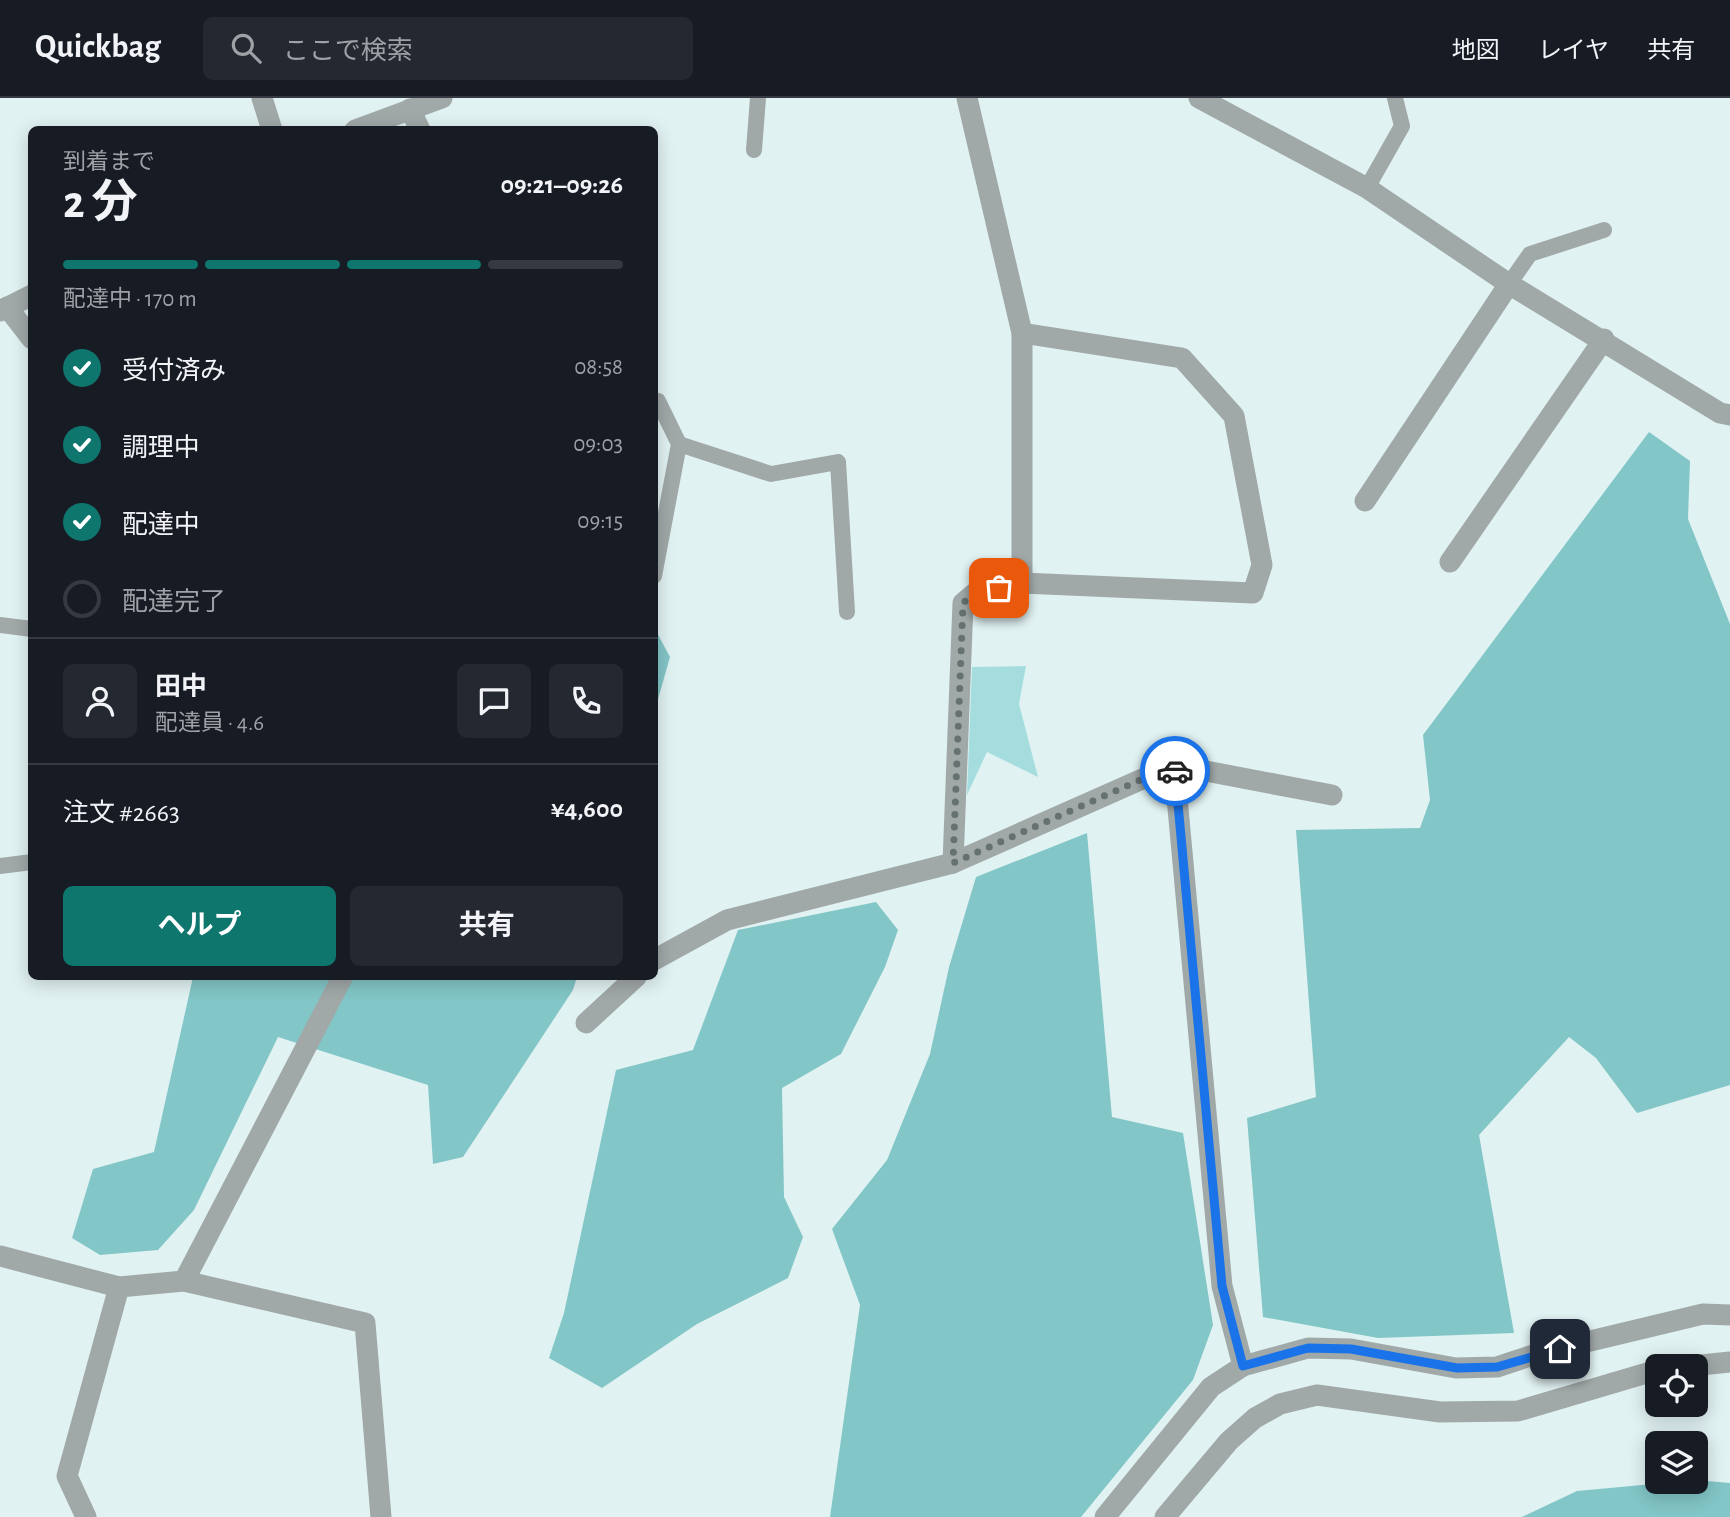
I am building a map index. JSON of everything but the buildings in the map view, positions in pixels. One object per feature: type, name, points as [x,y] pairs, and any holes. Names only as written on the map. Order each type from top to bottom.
[{"type":"street","points":[[262,98],[271,126]]},
{"type":"street","points":[[366,126],[442,98]]},
{"type":"street","points":[[967,98],[1022,333],[1022,583]]},
{"type":"street","points":[[1199,98],[1367,188],[1508,284],[1604,339],[1720,413],[1730,415]]},
{"type":"street","points":[[411,109],[418,126]]},
{"type":"street","points":[[1365,501],[1508,284]]},
{"type":"street","points":[[28,297],[4,309],[28,335]]},
{"type":"street","points":[[953,863],[963,603],[976,592],[1022,583],[1253,593],[1262,565],[1234,415],[1182,358],[1022,333]]},
{"type":"street","points":[[1450,562],[1604,339]]},
{"type":"street","points":[[1174,765],[1222,1286],[1243,1366]]},
{"type":"street","points":[[658,958],[727,920],[953,863],[1174,765],[1332,795]]},
{"type":"street","points":[[184,1281],[341,980]]},
{"type":"street","points":[[586,1023],[633,980]]},
{"type":"street","points":[[0,1256],[119,1287],[184,1281],[365,1323],[381,1517]]},
{"type":"street","points":[[82,1514],[67,1476],[119,1287]]},
{"type":"street","points":[[1105,1517],[1211,1387],[1243,1366],[1308,1348],[1351,1349],[1457,1368],[1497,1367],[1703,1314],[1730,1315]]},
{"type":"street","points":[[1708,1365],[1730,1363]]},
{"type":"street","points":[[1165,1517],[1229,1441],[1255,1418],[1280,1404],[1317,1395],[1440,1412],[1518,1411],[1645,1374]]},
{"type":"lane","points":[[754,150],[758,98]]},
{"type":"lane","points":[[1367,188],[1402,126],[1395,98]]},
{"type":"lane","points":[[1508,284],[1530,254],[1604,230]]},
{"type":"lane","points":[[658,403],[679,444],[658,555]]},
{"type":"lane","points":[[679,444],[771,474],[838,462],[847,611]]},
{"type":"lane","points":[[0,625],[28,628]]},
{"type":"lane","points":[[0,866],[28,862]]},
{"type":"shaded area","points":[[1649,432],[1690,461],[1688,519],[1730,624],[1730,1085],[1637,1113],[1596,1058],[1569,1037],[1479,1135],[1514,1333],[1378,1338],[1263,1317],[1247,1118],[1316,1097],[1296,830],[1420,828],[1430,800],[1423,735]]},
{"type":"shaded area","points":[[658,635],[670,657],[658,699]]},
{"type":"shaded area","points":[[1026,666],[1019,704],[1038,777],[987,752],[967,795],[972,667]]},
{"type":"shaded area","points":[[1087,833],[1112,1117],[1183,1133],[1213,1325],[1193,1380],[1081,1517],[830,1517],[860,1305],[832,1229],[887,1160],[930,1054],[949,967],[976,877]]},
{"type":"shaded area","points":[[876,902],[898,930],[885,967],[841,1054],[782,1088],[784,1197],[803,1237],[788,1278],[697,1324],[602,1388],[549,1358],[564,1313],[616,1070],[693,1050],[738,930]]},
{"type":"shaded area","points":[[192,980],[576,980],[573,990],[463,1157],[433,1164],[428,1085],[278,1037],[194,1210],[158,1250],[100,1255],[72,1238],[93,1169],[154,1152]]},
{"type":"shaded area","points":[[1708,1481],[1730,1483],[1730,1517],[1522,1517],[1577,1491],[1645,1485],[1645,1494],[1708,1494]]},
{"type":"way so far","points":[[999,588],[976,592],[963,603],[953,863],[1174,765],[1175,771]]},
{"type":"route","points":[[1175,771],[1222,1286],[1243,1366],[1308,1348],[1351,1349],[1457,1368],[1497,1367],[1560,1349]]}]
